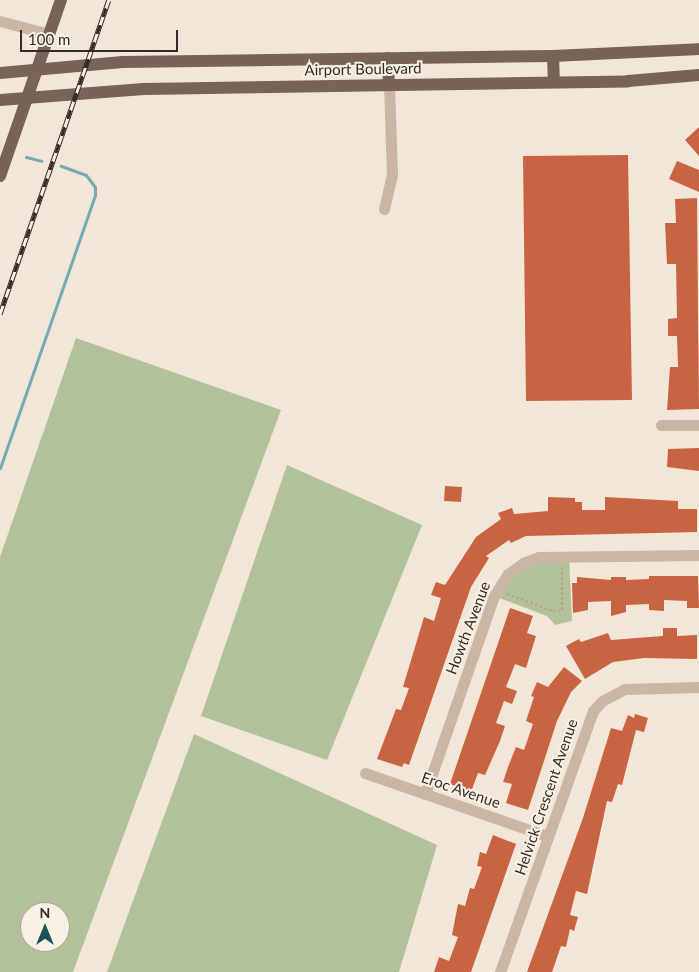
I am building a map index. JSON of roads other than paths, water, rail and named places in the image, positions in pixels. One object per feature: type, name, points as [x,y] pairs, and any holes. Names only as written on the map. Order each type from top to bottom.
[{"type":"main road","points":[[0,176],[61,0]]},
{"type":"main road","name":"Airport Boulevard","points":[[0,73],[123,62],[553,56],[699,49]]},
{"type":"main road","points":[[553,56],[554,82]]},
{"type":"main road","points":[[388,58],[389,85]]},
{"type":"main road","name":"Airport Boulevard","points":[[0,100],[144,89],[554,82],[699,75]]},
{"type":"street","points":[[0,21],[49,34]]},
{"type":"street","points":[[384,209],[392,175],[389,85]]},
{"type":"street","points":[[661,425],[699,425]]},
{"type":"street","name":"Howth Avenue","points":[[425,794],[492,601],[508,574],[523,563],[539,557],[699,555]]},
{"type":"street","name":"Helvick Crescent Avenue","points":[[500,972],[587,723],[602,701],[624,689],[699,687]]},
{"type":"street","name":"Eroc Avenue","points":[[365,773],[547,836]]},
{"type":"waterway","points":[[26,157],[42,161]]},
{"type":"waterway","points":[[0,468],[95,195],[95,187],[86,175],[61,166]]},
{"type":"railway","points":[[0,314],[109,0]]}]
